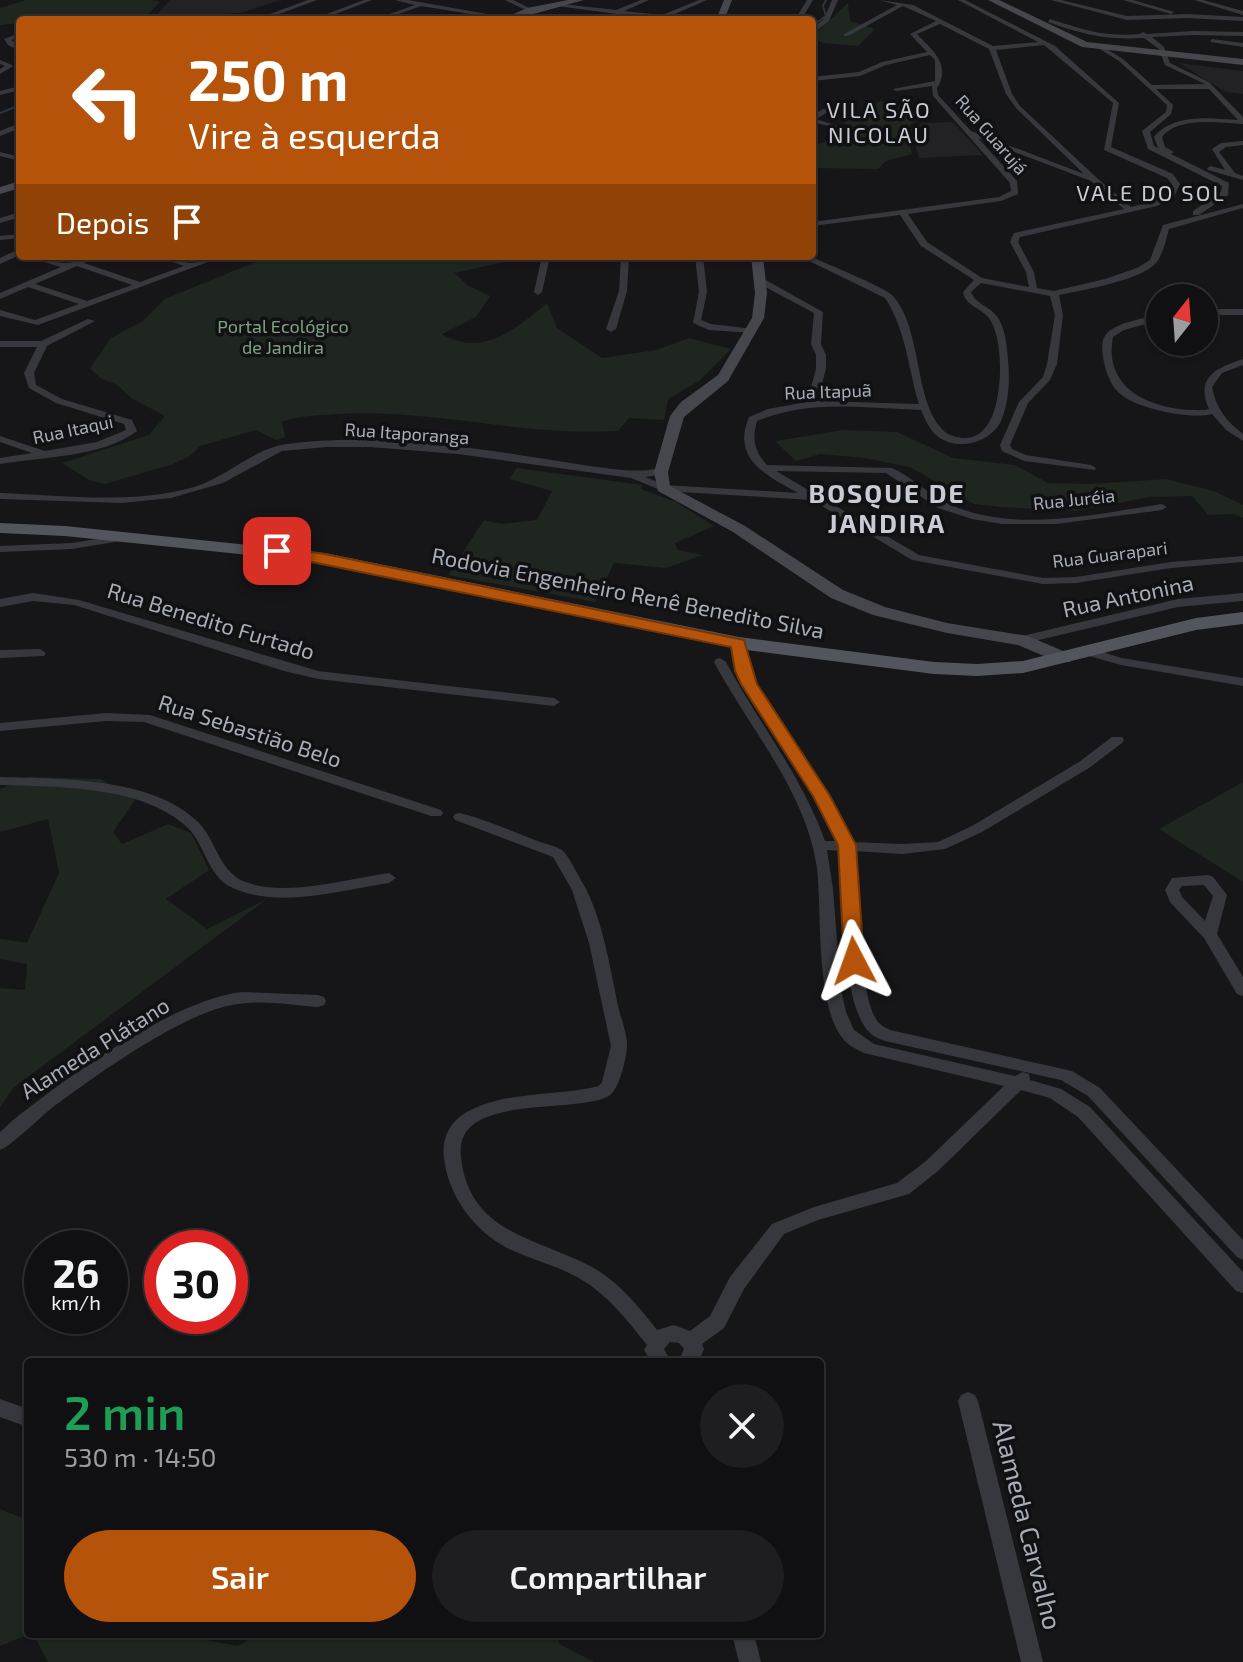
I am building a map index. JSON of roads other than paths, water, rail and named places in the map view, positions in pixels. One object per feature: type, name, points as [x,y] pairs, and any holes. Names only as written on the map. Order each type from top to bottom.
[{"type":"main road","name":"Rodovia Engenheiro Renê Benedito Silva","points":[[0,528],[124,537],[325,558],[716,651],[739,643],[877,662],[977,670],[1023,667],[1196,624],[1243,618]]},
{"type":"street","points":[[268,16],[314,0]]},
{"type":"street","points":[[325,16],[369,0]]},
{"type":"street","points":[[398,0],[493,16]]},
{"type":"street","points":[[387,16],[430,0]]},
{"type":"street","points":[[508,0],[530,10]]},
{"type":"street","points":[[517,16],[553,5],[595,0]]},
{"type":"street","points":[[614,13],[646,0]]},
{"type":"street","points":[[667,16],[704,0]]},
{"type":"street","points":[[816,29],[827,20],[835,0]]},
{"type":"street","points":[[882,0],[903,3],[992,48],[1146,46],[1150,38]]},
{"type":"street","points":[[961,0],[1049,45],[1116,103],[1107,148],[1175,180],[1174,191],[1167,198],[1014,238],[1033,287]]},
{"type":"street","points":[[992,0],[1098,36],[1243,45]]},
{"type":"street","points":[[1006,0],[1085,45],[1121,60]]},
{"type":"street","points":[[1054,0],[1127,18],[1243,16]]},
{"type":"street","points":[[1126,0],[1187,16]]},
{"type":"street","points":[[1197,0],[1243,16]]},
{"type":"street","points":[[846,35],[903,3]]},
{"type":"street","points":[[1206,3],[1243,5]]},
{"type":"street","points":[[578,4],[637,16]]},
{"type":"street","points":[[452,15],[465,11]]},
{"type":"street","points":[[1127,18],[1126,26],[1150,38],[1166,53]]},
{"type":"street","name":"Rua Guarujá","points":[[816,224],[1001,199],[1015,192],[1014,183],[935,95],[940,68],[932,53],[913,34],[941,21]]},
{"type":"street","points":[[1050,21],[1121,60],[1171,108],[1163,119],[1148,128],[1146,139],[1159,153],[1243,178]]},
{"type":"street","points":[[1150,38],[1193,33],[1243,34]]},
{"type":"street","points":[[16,36],[8,37],[10,44],[16,47]]},
{"type":"street","points":[[1126,47],[1243,62]]},
{"type":"street","points":[[992,48],[1009,94],[1018,107],[1129,209]]},
{"type":"street","points":[[816,79],[860,74],[884,63],[932,53]]},
{"type":"street","points":[[1166,53],[1167,64],[1196,76],[1243,121]]},
{"type":"street","points":[[0,62],[10,66],[0,72]]},
{"type":"street","points":[[896,89],[937,83]]},
{"type":"street","points":[[1148,87],[1210,87]]},
{"type":"street","points":[[816,117],[843,101]]},
{"type":"street","points":[[1163,119],[1176,124]]},
{"type":"street","points":[[816,120],[842,129]]},
{"type":"street","points":[[1185,220],[1222,196],[1228,188],[1162,148],[1158,141],[1162,130],[1176,124],[1243,121]]},
{"type":"street","points":[[970,133],[1094,180]]},
{"type":"street","points":[[1232,175],[1215,151],[1224,145],[1243,143]]},
{"type":"street","points":[[0,154],[16,158]]},
{"type":"street","points":[[0,162],[16,158]]},
{"type":"street","points":[[1222,196],[1243,204]]},
{"type":"street","points":[[904,214],[924,244],[979,280],[1033,287],[1054,294],[1108,281],[1149,266],[1154,261],[1166,227],[1243,204]]},
{"type":"street","points":[[51,260],[141,285]]},
{"type":"street","points":[[0,296],[84,260]]},
{"type":"street","points":[[173,260],[192,266]]},
{"type":"street","points":[[0,313],[35,323],[209,260]]},
{"type":"street","points":[[538,292],[545,260]]},
{"type":"street","points":[[611,329],[623,291],[625,260]]},
{"type":"street","points":[[699,260],[703,292],[696,321],[709,327],[750,331]]},
{"type":"street","points":[[758,260],[762,308],[723,378],[686,405],[677,416],[662,480],[837,594],[879,611],[947,628],[1022,640],[1064,658]]},
{"type":"street","points":[[812,260],[871,286],[898,307],[925,407],[936,432],[943,437],[979,441],[989,431],[1007,387],[996,323],[986,310],[969,299],[967,292],[979,280]]},
{"type":"street","points":[[761,281],[819,312],[816,344],[821,369],[811,406]]},
{"type":"street","points":[[27,284],[88,305]]},
{"type":"street","points":[[1054,294],[1059,315],[1052,364],[1047,378],[1024,402],[1005,445],[1007,451],[1024,458],[1091,468]]},
{"type":"street","points":[[1218,312],[1243,312]]},
{"type":"street","points":[[0,344],[43,344],[91,321]]},
{"type":"street","points":[[1146,321],[1121,328],[1109,336],[1107,351],[1118,387],[1130,396],[1188,414],[1204,416],[1214,410]]},
{"type":"street","name":"Rua Itaqui","points":[[0,461],[110,441],[132,431],[133,426],[128,422],[59,401],[32,386],[29,373],[43,344]]},
{"type":"street","points":[[1243,362],[1230,365],[1212,378],[1207,387],[1214,410],[1243,438]]},
{"type":"street","name":"Rua Itapuã","points":[[763,468],[752,458],[748,443],[747,430],[753,419],[783,408],[811,406],[925,407]]},
{"type":"street","points":[[0,439],[43,453]]},
{"type":"street","name":"Rua Itaporanga","points":[[0,496],[128,499],[166,496],[212,485],[271,451],[330,445],[415,448],[662,480]]},
{"type":"street","points":[[763,468],[814,497]]},
{"type":"street","name":"Rua Juréia","points":[[763,468],[888,470],[901,475],[946,508],[1031,523],[1059,523],[1162,507]]},
{"type":"street","name":"Rua Guarapari","points":[[662,480],[814,497],[916,558],[1043,581],[1060,582],[1171,565],[1243,559]]},
{"type":"street","points":[[0,549],[79,545],[124,537]]},
{"type":"street","name":"Rua Benedito Furtado","points":[[0,603],[33,597],[75,602],[303,671],[554,702]]},
{"type":"street","name":"Rua Antonina","points":[[1022,640],[1178,603],[1243,597]]},
{"type":"street","points":[[739,643],[743,671],[749,684],[821,796],[847,845],[854,961],[863,1007],[872,1026],[885,1035],[1066,1075],[1094,1092],[1243,1252]]},
{"type":"street","points":[[716,651],[731,686],[781,760],[820,845],[837,1003],[848,1034],[870,1049],[1055,1093],[1084,1112],[1243,1285]]},
{"type":"street","points":[[1086,651],[1121,661],[1243,682]]},
{"type":"street","points":[[0,654],[40,653]]},
{"type":"street","name":"Rua Sebastião Belo","points":[[0,727],[134,716],[436,813]]},
{"type":"street","points":[[820,845],[902,849],[940,846],[977,829],[1084,765],[1117,740]]},
{"type":"street","points":[[0,781],[104,787],[160,803],[194,825],[226,878],[254,890],[284,892],[389,878]]},
{"type":"street","points":[[460,817],[558,854],[579,890],[597,943],[619,1046],[610,1085],[604,1091],[514,1102],[489,1110],[460,1126],[451,1140],[452,1161],[459,1186],[489,1229],[516,1246],[571,1264],[608,1287],[656,1342]]},
{"type":"street","points":[[1209,934],[1243,990]]},
{"type":"street","name":"Alameda Plátano","points":[[0,1143],[17,1123],[70,1085],[188,1016],[232,999],[318,1001]]},
{"type":"street","points":[[691,1341],[717,1322],[737,1283],[778,1229],[814,1214],[903,1189],[932,1166],[1034,1067]]},
{"type":"street","points":[[659,1358],[654,1350],[656,1342],[663,1335],[673,1333],[691,1341],[694,1349],[690,1358]]},
{"type":"street","name":"Alameda Carvalho","points":[[968,1401],[1032,1662]]},
{"type":"street","points":[[0,1408],[24,1417]]},
{"type":"street","points":[[744,1638],[750,1662]]},
{"type":"waterway","points":[[816,23],[826,16],[823,6],[826,0]]},
{"type":"waterway","points":[[0,113],[16,107]]},
{"type":"district","name":"VILA SÃO NICOLAU","points":[[879,122]]},
{"type":"district","name":"VALE DO SOL","points":[[1151,193]]},
{"type":"district","name":"BOSQUE DE JANDIRA","points":[[887,509]]},
{"type":"park label","name":"Portal Ecológico de Jandira","points":[[283,337]]}]
